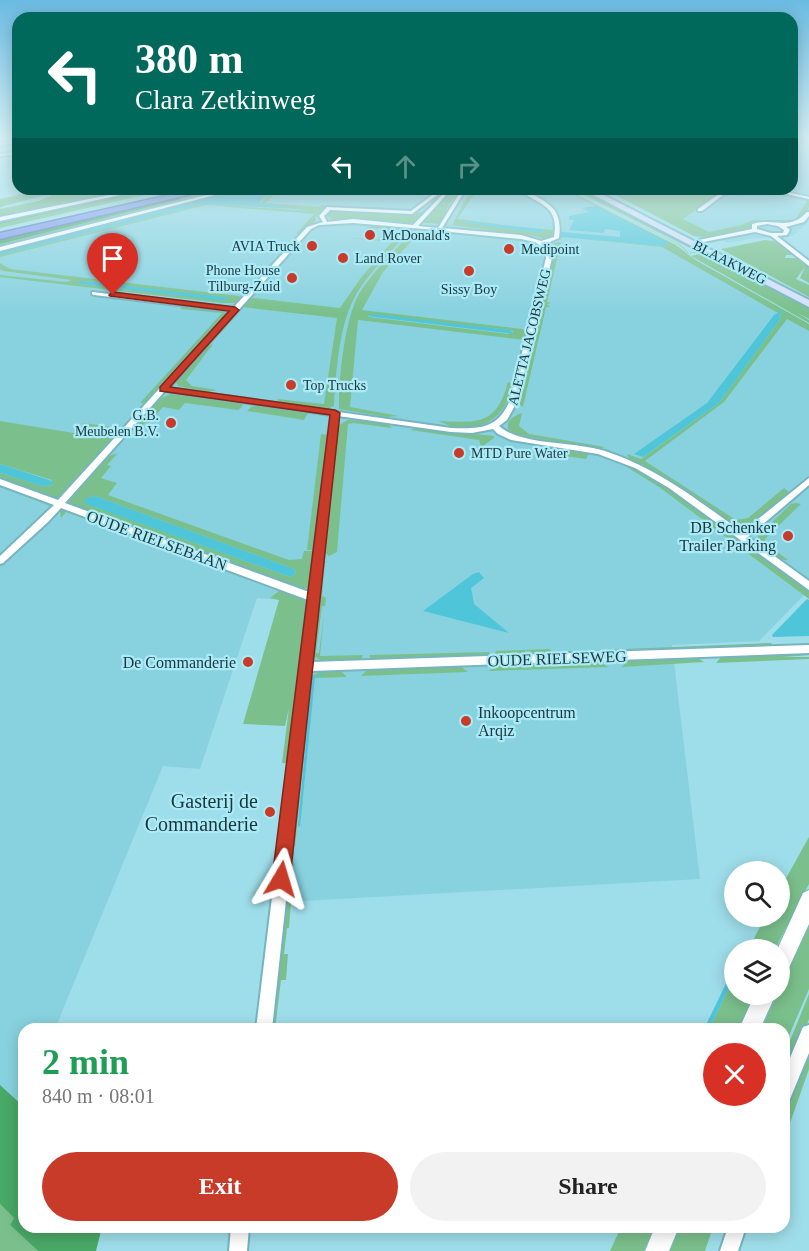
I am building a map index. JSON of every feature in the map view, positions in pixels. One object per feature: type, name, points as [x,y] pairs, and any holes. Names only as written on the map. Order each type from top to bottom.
[{"type":"highway","points":[[0,231],[153,196]]},
{"type":"highway","points":[[0,236],[175,196]]},
{"type":"main road","name":"BLAAKWEG","points":[[602,196],[702,243],[809,304]]},
{"type":"main road","name":"BLAAKWEG","points":[[612,196],[809,299]]},
{"type":"street","points":[[0,219],[110,196]]},
{"type":"street","points":[[0,249],[207,196]]},
{"type":"street","points":[[326,222],[321,216],[329,208],[412,213],[433,196]]},
{"type":"street","points":[[415,226],[441,196]]},
{"type":"street","points":[[443,230],[460,196]]},
{"type":"street","points":[[443,230],[464,196]]},
{"type":"street","points":[[344,221],[526,238],[542,243],[556,238],[557,219],[549,206],[532,196]]},
{"type":"street","points":[[700,210],[719,196]]},
{"type":"street","points":[[755,230],[753,226],[760,223],[782,226],[802,222],[809,213]]},
{"type":"street","points":[[0,561],[26,540],[60,504],[307,230],[326,222],[344,221],[443,230]]},
{"type":"street","points":[[702,243],[755,230],[781,235],[787,230],[782,226]]},
{"type":"street","points":[[702,243],[762,233]]},
{"type":"street","points":[[772,235],[809,264]]},
{"type":"street","points":[[781,235],[793,250]]},
{"type":"street","name":"ALETTA JACOBSWEG","points":[[494,426],[510,414],[514,400],[550,256],[549,249],[542,243]]},
{"type":"street","points":[[94,292],[235,310]]},
{"type":"street","points":[[164,389],[463,431],[494,426],[514,438],[600,452],[639,466],[672,486],[809,586]]},
{"type":"street","points":[[265,1023],[335,413]]},
{"type":"street","points":[[742,537],[809,481]]},
{"type":"street","name":"OUDE RIELSEBAAN","points":[[0,483],[314,598]]},
{"type":"street","name":"OUDE RIELSEWEG","points":[[306,667],[809,649]]},
{"type":"street","points":[[790,944],[808,906]]},
{"type":"street","points":[[753,1023],[761,1005]]},
{"type":"street","points":[[790,1078],[809,1032]]},
{"type":"street","points":[[238,1251],[240,1233]]},
{"type":"street","points":[[657,1251],[664,1233]]},
{"type":"street","points":[[729,1251],[735,1233]]},
{"type":"shaded area","points":[[215,196],[266,196],[259,203],[313,210],[203,204],[0,255],[0,252]]},
{"type":"shaded area","points":[[229,196],[579,196],[671,243],[684,253],[809,325],[809,590],[759,641],[672,645],[700,879],[286,902],[320,603],[257,598],[200,769],[163,766],[57,1023],[18,1023],[18,1119],[11,1136],[0,1126],[0,254]]},
{"type":"shaded area","points":[[637,196],[809,196],[807,224],[792,236],[728,243]]},
{"type":"shaded area","points":[[597,206],[667,242],[668,245],[561,237],[560,230],[620,237],[620,231],[605,229],[604,233],[569,230],[574,220],[569,220],[569,216],[589,212],[582,208]]},
{"type":"shaded area","points":[[474,222],[544,231],[542,233],[460,223]]},
{"type":"shaded area","points":[[80,281],[230,298],[224,301],[81,284],[78,283]]},
{"type":"shaded area","points":[[784,311],[779,315],[781,318],[719,403],[643,457],[634,454],[707,403],[774,315]]},
{"type":"shaded area","points":[[373,314],[510,330],[514,334],[367,316]]},
{"type":"shaded area","points":[[0,464],[52,481],[51,484],[55,485],[42,486],[0,473]]},
{"type":"shaded area","points":[[95,496],[294,569],[296,573],[290,577],[86,504],[84,499]]},
{"type":"shaded area","points":[[479,572],[484,578],[471,588],[474,604],[509,633],[423,611],[473,574]]},
{"type":"shaded area","points":[[807,599],[809,600],[809,636],[773,637],[772,635]]},
{"type":"shaded area","points":[[323,674],[315,678],[300,827],[298,826],[311,685],[313,677]]},
{"type":"shaded area","points":[[724,988],[724,998],[712,1023],[707,1023]]},
{"type":"green space","points":[[12,196],[40,196],[0,207],[0,199]]},
{"type":"green space","points":[[49,196],[107,196],[0,218],[0,209],[39,201]]},
{"type":"green space","points":[[114,196],[124,196],[0,224],[0,221]]},
{"type":"green space","points":[[123,196],[139,196],[0,228],[0,224]]},
{"type":"green space","points":[[183,196],[205,196],[0,248],[154,209],[0,246],[0,244],[181,199],[0,238]]},
{"type":"green space","points":[[267,196],[272,196],[266,203],[326,206],[316,217],[315,222],[301,233],[296,234],[314,214],[206,205],[0,257],[0,255],[203,204],[313,211],[260,204]]},
{"type":"green space","points":[[439,196],[419,220],[411,225],[333,219],[324,215],[327,211],[336,209],[407,215],[422,212],[434,201],[432,199]]},
{"type":"green space","points":[[444,196],[455,196],[439,224],[421,222]]},
{"type":"green space","points":[[467,196],[473,196],[457,219],[506,225],[461,222],[544,232],[542,229],[555,230],[554,236],[548,240],[535,236],[452,225]]},
{"type":"green space","points":[[577,196],[676,245],[697,261],[809,324],[809,331],[787,319],[724,402],[645,461],[736,520],[748,518],[784,488],[789,492],[753,523],[733,523],[724,520],[666,478],[629,459],[627,454],[641,459],[719,403],[781,318],[779,315],[783,312],[778,313],[662,247],[570,238],[662,246],[669,244]]},
{"type":"green space","points":[[583,196],[679,244],[689,253],[678,244]]},
{"type":"green space","points":[[587,196],[598,196],[694,248],[705,251],[690,253],[696,251]]},
{"type":"green space","points":[[618,196],[715,196],[683,219],[709,232],[753,220],[795,220],[807,201],[788,196],[809,199],[809,207],[801,220],[782,224],[757,222],[748,230],[709,238],[694,236]]},
{"type":"green space","points":[[182,199],[0,244],[0,240]]},
{"type":"green space","points":[[376,226],[410,230],[404,230],[408,233],[368,277],[351,305],[342,333],[334,406],[329,408],[281,403],[277,399],[324,404],[337,318],[242,307],[248,299],[254,298],[340,308],[360,279],[392,242],[348,238],[392,240],[400,230],[365,228]]},
{"type":"green space","points":[[413,230],[502,238],[420,232],[383,272],[362,310],[522,329],[527,332],[525,340],[358,320],[350,407],[399,416],[387,417],[339,409],[343,350],[354,305],[371,277]],"holes":[[[368,315],[514,332],[508,334],[369,317]]]},
{"type":"green space","points":[[765,240],[774,241],[795,255],[786,255],[785,258],[799,258],[809,266],[809,283],[800,278],[805,267],[796,279],[809,285],[809,297],[721,249]]},
{"type":"green space","points":[[561,242],[547,302],[551,303],[547,304],[550,307],[546,307],[523,407],[517,403],[553,258],[557,254],[554,243]]},
{"type":"green space","points":[[707,252],[809,306],[809,319],[796,312],[809,320],[809,323],[691,256]]},
{"type":"green space","points":[[0,263],[10,269],[239,296],[241,299],[234,303],[222,303],[0,277],[0,275],[66,282],[72,280],[0,269]],"holes":[[[80,281],[229,300],[81,284]]]},
{"type":"green space","points":[[183,306],[221,310],[226,314],[148,402],[140,403],[222,313],[180,309]]},
{"type":"green space","points":[[213,344],[186,380],[192,386],[217,390],[208,392],[178,386],[176,382],[178,378],[206,346]]},
{"type":"green space","points":[[508,382],[513,385],[505,406],[499,414],[483,425],[462,428],[437,421],[463,422],[483,419],[497,407]]},
{"type":"green space","points":[[171,394],[240,402],[243,406],[238,410],[185,403],[179,410],[163,407],[149,423],[141,427],[138,423],[160,399]]},
{"type":"green space","points":[[258,405],[308,413],[304,420],[247,411]]},
{"type":"green space","points":[[522,413],[519,426],[529,434],[605,447],[598,449],[514,434],[508,429],[508,423]]},
{"type":"green space","points":[[348,420],[387,423],[392,428],[348,424],[337,552],[329,556],[323,551],[337,426]]},
{"type":"green space","points":[[0,421],[74,433],[84,423],[118,428],[120,432],[110,433],[107,436],[114,439],[60,498],[46,497],[0,480],[0,473],[42,486],[54,485],[51,484],[52,480],[0,464]]},
{"type":"green space","points":[[418,428],[494,436],[494,438],[483,446],[485,460],[479,440],[410,430]]},
{"type":"green space","points":[[321,434],[329,435],[316,550],[307,550]]},
{"type":"green space","points":[[537,445],[590,452],[586,459],[536,452]]},
{"type":"green space","points":[[118,453],[107,465],[111,466],[101,478],[117,483],[108,495],[289,560],[302,559],[304,551],[316,551],[310,587],[300,590],[73,506],[68,501],[109,456]],"holes":[[[95,496],[294,569],[296,573],[290,577],[87,504],[86,499]]]},
{"type":"green space","points":[[630,465],[659,481],[809,591],[809,599],[659,487],[625,466]]},
{"type":"green space","points":[[791,504],[801,504],[765,539],[767,544],[788,560],[778,559],[764,549],[758,535]]},
{"type":"green space","points":[[60,510],[70,511],[248,577],[249,580],[66,512],[61,518]]},
{"type":"green space","points":[[328,561],[325,563],[322,596],[326,598],[325,606],[322,606],[316,653],[319,653],[324,613],[320,656],[363,655],[361,661],[324,662],[311,655],[322,563]]},
{"type":"green space","points":[[280,590],[303,598],[309,606],[290,763],[282,763],[289,708],[285,726],[243,724],[279,600],[270,598]]},
{"type":"green space","points":[[771,643],[773,647],[531,655],[530,651],[525,651],[525,655],[498,656],[495,651],[549,649],[553,652]]},
{"type":"green space","points":[[490,652],[488,656],[372,660],[369,655]]},
{"type":"green space","points":[[809,653],[809,655],[783,657],[809,657],[809,659],[716,663],[722,656]]},
{"type":"green space","points":[[696,657],[704,662],[622,667],[629,659]]},
{"type":"green space","points":[[598,660],[608,667],[489,671],[497,664]]},
{"type":"green space","points":[[459,665],[468,672],[361,676],[369,668]]},
{"type":"green space","points":[[339,669],[347,677],[317,678],[314,707],[317,675],[311,685],[295,847],[291,844],[309,677],[322,671]]},
{"type":"green space","points":[[809,837],[809,884],[790,920],[790,871]]},
{"type":"green space","points":[[294,862],[289,928],[287,928],[284,954],[288,954],[286,980],[281,980],[276,1023],[272,1023],[288,865]]},
{"type":"green space","points":[[809,926],[809,989],[790,1033],[790,1023],[764,1023],[772,1005],[790,1005],[790,967]]},
{"type":"green space","points":[[760,927],[787,927],[780,939],[754,939]]},
{"type":"green space","points":[[809,994],[809,1019],[790,1068],[790,1041]]},
{"type":"green space","points":[[724,998],[724,1005],[749,1005],[741,1023],[712,1023]]},
{"type":"green space","points":[[809,1042],[809,1069],[790,1123],[790,1094]]},
{"type":"green space","points":[[0,1085],[18,1102],[18,1232],[10,1225],[14,1218],[0,1204]]},
{"type":"green space","points":[[0,1204],[14,1218],[10,1225],[38,1251],[0,1251]]},
{"type":"green space","points":[[19,1233],[100,1233],[96,1251],[38,1251]]},
{"type":"green space","points":[[618,1233],[652,1233],[644,1251],[610,1251]]},
{"type":"green space","points":[[677,1233],[711,1233],[705,1251],[670,1251]]},
{"type":"place","name":"McDonald's","points":[[370,235]]},
{"type":"place","name":"AVIA Truck","points":[[312,246]]},
{"type":"place","name":"Medipoint","points":[[509,249]]},
{"type":"place","name":"Land Rover","points":[[343,258]]},
{"type":"place","name":"Sissy Boy","points":[[469,271]]},
{"type":"place","name":"Phone House Tilburg-Zuid","points":[[292,278]]},
{"type":"place","name":"Top Trucks","points":[[291,385]]},
{"type":"place","name":"G.B. Meubelen B.V.","points":[[171,423]]},
{"type":"place","name":"MTD Pure Water","points":[[459,453]]},
{"type":"place","name":"DB Schenker Trailer Parking","points":[[788,536]]},
{"type":"place","name":"De Commanderie","points":[[248,662]]},
{"type":"place","name":"Inkoopcentrum Arqiz","points":[[466,721]]},
{"type":"place","name":"Gasterij de Commanderie","points":[[270,812]]},
{"type":"route","points":[[113,295],[235,310],[164,389],[335,413],[281,879]]}]
